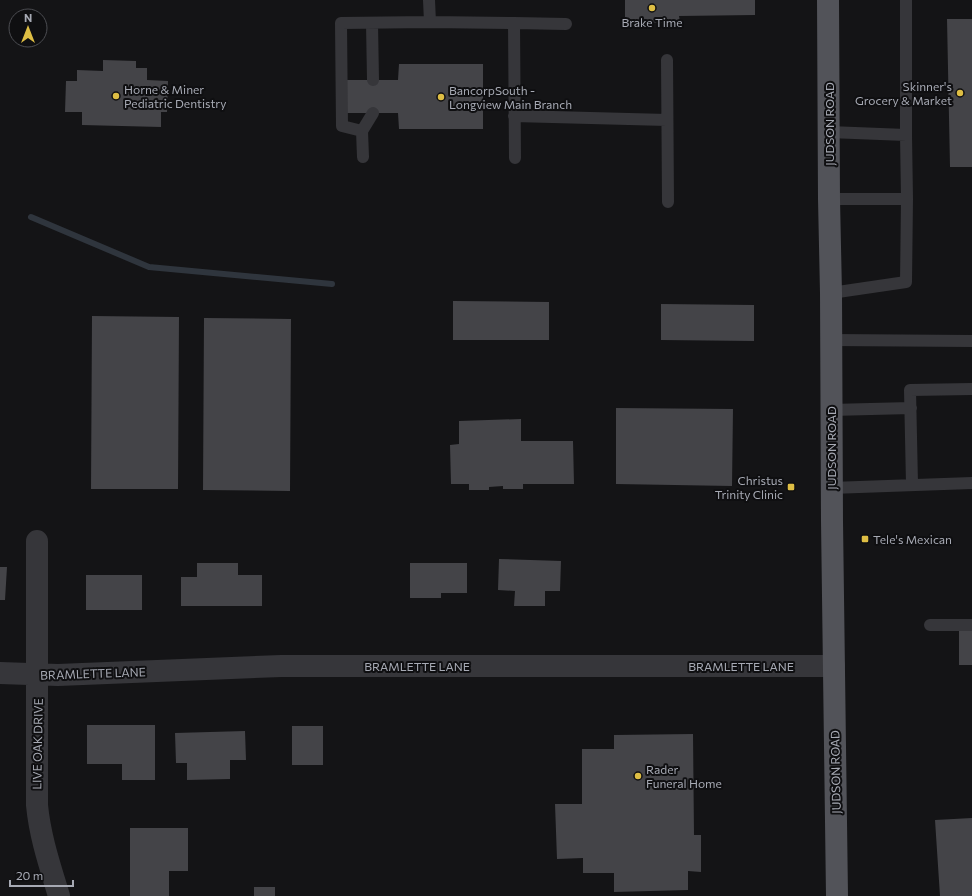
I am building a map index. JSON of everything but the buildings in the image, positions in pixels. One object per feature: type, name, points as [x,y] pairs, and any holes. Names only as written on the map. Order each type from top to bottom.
[{"type":"main road","name":"JUDSON ROAD","points":[[828,0],[828,199],[831,293],[831,410],[838,896]]},
{"type":"street","name":"LIVE OAK DRIVE","points":[[37,541],[36,795],[44,845],[59,896]]},
{"type":"street","name":"BRAMLETTE LANE","points":[[0,673],[37,675],[261,666],[834,666]]},
{"type":"lane","points":[[429,0],[430,22]]},
{"type":"lane","points":[[831,293],[906,282],[906,0]]},
{"type":"lane","points":[[362,131],[342,126],[341,23],[430,22],[566,24]]},
{"type":"lane","points":[[372,23],[373,80]]},
{"type":"lane","points":[[514,23],[515,158]]},
{"type":"lane","points":[[666,60],[668,202]]},
{"type":"lane","points":[[363,157],[362,131],[373,113]]},
{"type":"lane","points":[[514,116],[667,120]]},
{"type":"lane","points":[[829,132],[906,134]]},
{"type":"lane","points":[[828,199],[907,199]]},
{"type":"lane","points":[[831,340],[972,340]]},
{"type":"lane","points":[[912,484],[910,390],[972,389]]},
{"type":"lane","points":[[831,410],[911,408]]},
{"type":"lane","points":[[832,488],[912,484],[972,484]]},
{"type":"lane","points":[[930,625],[972,625]]},
{"type":"waterway","points":[[31,217],[149,267],[332,284]]},
{"type":"place","name":"Brake Time","points":[[652,8]]},
{"type":"place","name":"Skinner's Grocery & Market","points":[[960,93]]},
{"type":"place","name":"Horne & Miner Pediatric Dentistry","points":[[116,96]]},
{"type":"place","name":"BancorpSouth - Longview Main Branch","points":[[441,97]]},
{"type":"place","name":"Christus Trinity Clinic","points":[[791,487]]},
{"type":"place","name":"Tele's Mexican","points":[[865,539]]},
{"type":"place","name":"Rader Funeral Home","points":[[638,776]]}]
